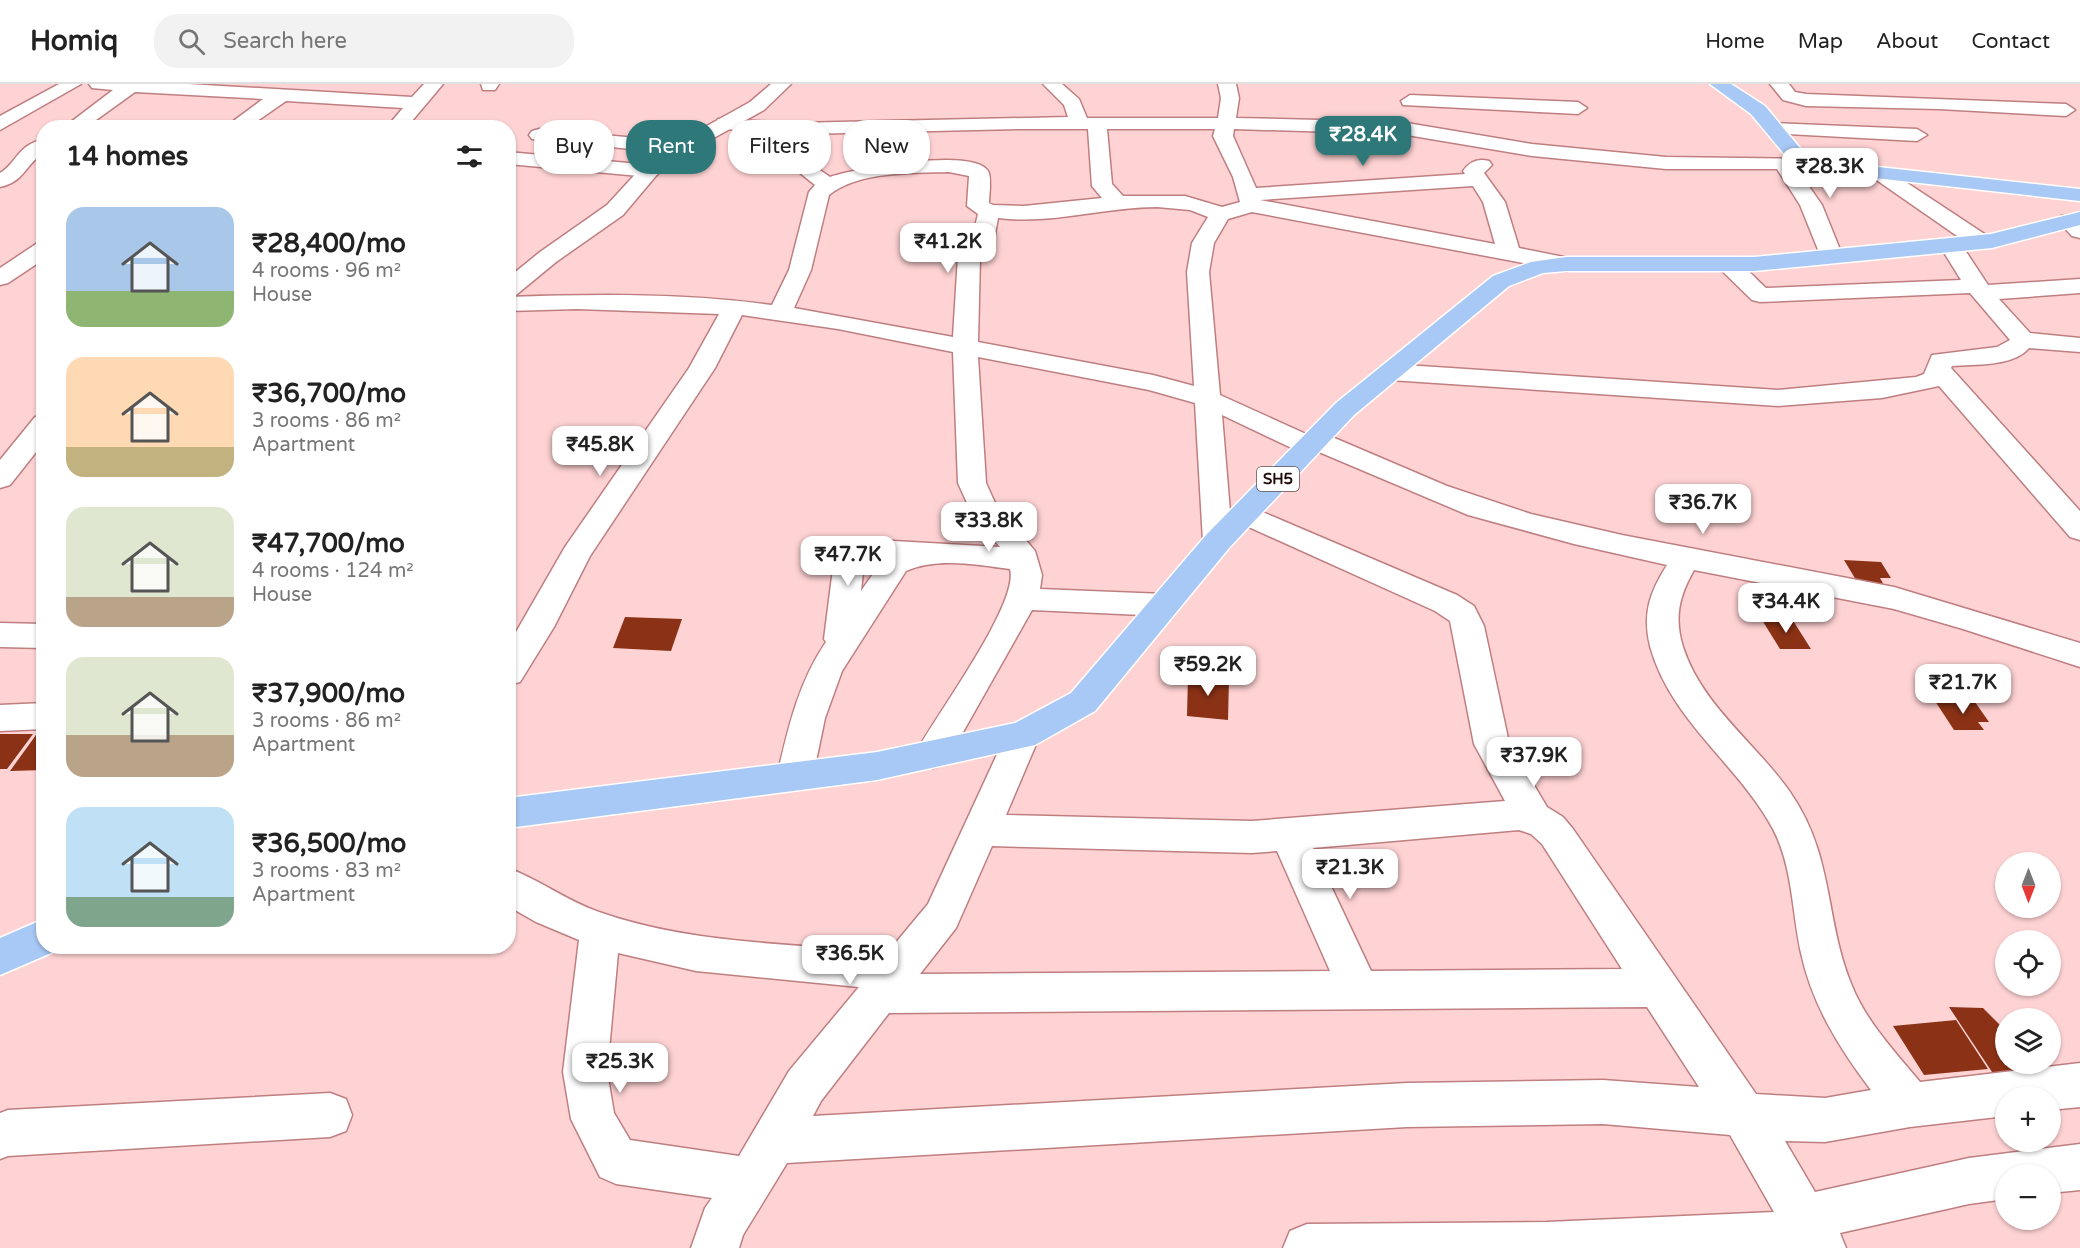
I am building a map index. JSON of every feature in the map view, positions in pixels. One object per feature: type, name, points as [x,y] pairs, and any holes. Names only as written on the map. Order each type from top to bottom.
[{"type":"main road","points":[[1719,84],[1758,110],[1789,150],[1806,163],[1836,170],[2080,195]]},
{"type":"main road","name":"SH5","points":[[516,812],[877,766],[1023,735],[1083,702],[1218,541],[1345,409],[1501,281],[1539,267],[1566,264],[1754,264],[1952,246],[1981,243],[2076,223]]},
{"type":"main road","points":[[0,957],[36,941]]},
{"type":"street","points":[[0,124],[72,84]]},
{"type":"street","points":[[98,84],[414,104]]},
{"type":"street","points":[[244,120],[301,84]]},
{"type":"street","points":[[401,120],[434,84]]},
{"type":"street","points":[[716,128],[757,106],[782,84]]},
{"type":"street","points":[[1052,84],[1072,103],[1088,123],[1102,186],[1118,202]]},
{"type":"street","points":[[1227,84],[1231,94],[1228,122],[1223,136],[1251,200]]},
{"type":"street","points":[[1779,84],[1789,96],[1806,100],[1919,102],[2066,110]]},
{"type":"street","points":[[1901,84],[1919,102]]},
{"type":"street","points":[[83,120],[131,86]]},
{"type":"street","points":[[2046,92],[2080,126]]},
{"type":"street","points":[[1425,131],[1405,96],[1578,108]]},
{"type":"street","points":[[780,313],[800,270],[819,192],[826,184],[904,168],[984,146],[1088,123],[1228,122],[1425,131],[1561,153],[1666,164],[1806,163]]},
{"type":"street","points":[[1774,129],[1917,135]]},
{"type":"street","points":[[831,132],[984,146]]},
{"type":"street","points":[[984,146],[979,173],[978,206],[989,211],[1077,209],[1118,202],[1181,202],[1206,208],[1220,215]]},
{"type":"street","points":[[0,181],[16,172],[25,156],[36,150]]},
{"type":"street","points":[[1509,253],[1494,202],[1473,171],[1479,165],[1561,153]]},
{"type":"street","points":[[516,159],[626,169]]},
{"type":"street","points":[[1784,163],[1811,205],[1833,257]]},
{"type":"street","points":[[516,284],[615,210],[647,174]]},
{"type":"street","points":[[812,174],[826,184]]},
{"type":"street","points":[[1882,175],[1981,243]]},
{"type":"street","points":[[1218,541],[1197,272],[1203,243],[1220,215],[1251,200],[1479,179]]},
{"type":"street","points":[[1251,200],[1566,264]]},
{"type":"street","points":[[933,754],[1007,630],[1022,599],[1027,574],[1020,551],[983,509],[972,483],[965,348],[969,256],[982,245],[989,211]]},
{"type":"street","points":[[1952,246],[1979,290],[2023,340],[2080,345]]},
{"type":"street","points":[[0,249],[36,253]]},
{"type":"street","points":[[0,278],[36,256]]},
{"type":"street","points":[[1726,264],[1760,295],[2080,286]]},
{"type":"street","points":[[516,304],[589,302],[734,307],[780,313],[1066,365],[1206,398],[1408,482],[1479,508],[1557,530],[1868,593],[1962,615],[2080,655]]},
{"type":"street","points":[[516,661],[538,627],[576,554],[702,368],[734,307]]},
{"type":"street","points":[[1390,372],[1645,391],[1778,398],[1882,390],[1920,384],[1936,379],[1941,360],[1954,356],[2009,353],[2020,346],[2023,340]]},
{"type":"street","points":[[1939,370],[2080,530]]},
{"type":"street","points":[[0,479],[36,433]]},
{"type":"street","points":[[1243,515],[1446,603],[1463,614],[1468,626],[1492,744],[1533,817]]},
{"type":"street","points":[[839,646],[850,553],[876,550],[1022,560]]},
{"type":"street","points":[[795,776],[817,689],[839,646],[895,564],[907,556],[926,554]]},
{"type":"street","points":[[1687,556],[1661,601],[1661,621],[1676,673],[1703,713],[1774,800],[1790,825],[1805,861],[1815,926],[1826,974],[1853,1031],[1910,1105]]},
{"type":"street","points":[[1022,599],[1164,605]]},
{"type":"street","points":[[0,636],[36,636]]},
{"type":"street","points":[[0,718],[36,716]]},
{"type":"street","points":[[715,1248],[722,1225],[775,1141],[805,1086],[891,983],[942,916],[1023,735]]},
{"type":"street","points":[[981,830],[1172,837],[1288,834],[1519,815],[1545,821],[1556,831],[1743,1114],[1813,1233]]},
{"type":"street","points":[[1288,834],[1359,990]]},
{"type":"street","points":[[516,891],[534,904],[600,931],[683,951],[891,983],[1359,990],[1659,988]]},
{"type":"street","points":[[600,931],[585,1072],[593,1119],[616,1161],[750,1181]]},
{"type":"street","points":[[775,1141],[1407,1105],[1603,1102],[1778,1119],[1825,1120],[1910,1105],[2080,1085]]},
{"type":"street","points":[[0,1136],[8,1133],[330,1115]]},
{"type":"street","points":[[2061,1169],[2080,1167]]},
{"type":"street","points":[[1307,1248],[1547,1246],[1813,1233],[1969,1181],[1995,1177]]},
{"type":"building","points":[[1844,560],[1881,562],[1891,578],[1880,578],[1885,587],[1859,585]]},
{"type":"building","points":[[625,617],[682,619],[671,651],[613,648]]},
{"type":"building","points":[[1792,619],[1811,649],[1780,649],[1762,620]]},
{"type":"building","points":[[1188,675],[1229,679],[1228,720],[1187,716]]},
{"type":"building","points":[[1935,701],[1975,702],[1989,722],[1978,722],[1984,730],[1954,730]]},
{"type":"building","points":[[0,734],[33,734],[7,769],[0,769]]},
{"type":"building","points":[[36,735],[36,770],[10,771]]},
{"type":"building","points":[[1949,1007],[1983,1008],[1995,1020],[1995,1074],[2007,1074],[1994,1075]]},
{"type":"building","points":[[1956,1020],[1988,1069],[1924,1075],[1893,1026]]}]
